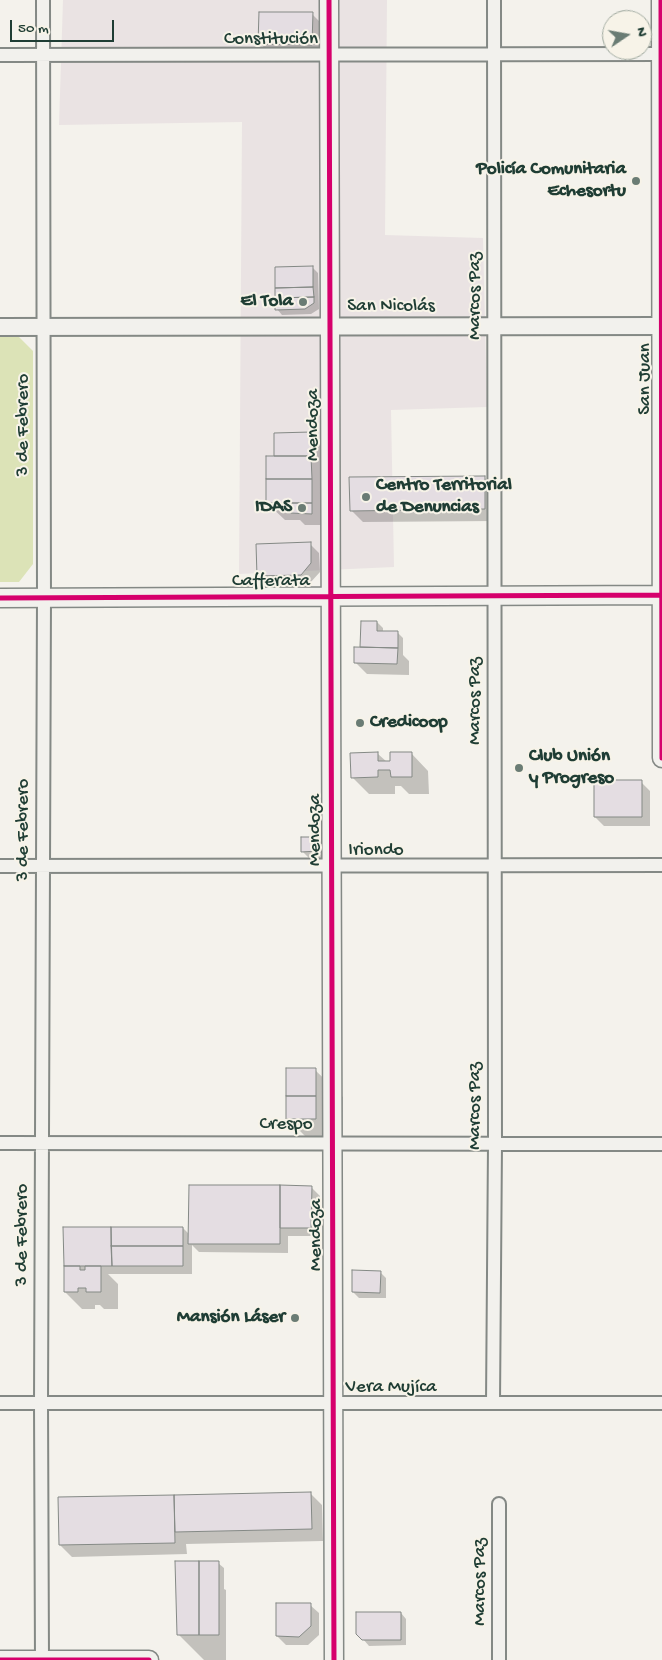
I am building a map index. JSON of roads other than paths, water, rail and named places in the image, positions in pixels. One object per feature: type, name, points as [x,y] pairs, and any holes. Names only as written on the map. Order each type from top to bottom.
[{"type":"main road","name":"Mendoza","points":[[329,0],[334,1660]]},
{"type":"main road","name":"San Juan","points":[[661,0],[662,758]]},
{"type":"main road","name":"Cafferata","points":[[0,598],[662,595]]},
{"type":"main road","points":[[0,1660],[149,1660]]},
{"type":"street","name":"3 de Febrero","points":[[42,1660],[43,0]]},
{"type":"street","name":"Marcos Paz","points":[[493,1403],[495,1144],[494,0]]},
{"type":"street","name":"Constitución","points":[[0,55],[662,54]]},
{"type":"street","name":"San Nicolás","points":[[0,327],[662,326]]},
{"type":"street","name":"Iriondo","points":[[0,866],[662,865]]},
{"type":"street","name":"Crespo","points":[[0,1143],[662,1144]]},
{"type":"street","name":"Vera Mujíca","points":[[0,1403],[662,1403]]},
{"type":"street","name":"Marcos Paz","points":[[499,1504],[499,1660]]},
{"type":"place","name":"Policía Comunitaria Echesortu","points":[[636,181]]},
{"type":"place","name":"El Tola","points":[[303,302]]},
{"type":"place","name":"Centro Territorial de Denuncias","points":[[366,497]]},
{"type":"place","name":"IDAS","points":[[302,508]]},
{"type":"place","name":"Credicoop","points":[[360,723]]},
{"type":"place","name":"Club Unión y Progreso","points":[[519,768]]},
{"type":"place","name":"Mansión Láser","points":[[295,1318]]}]
